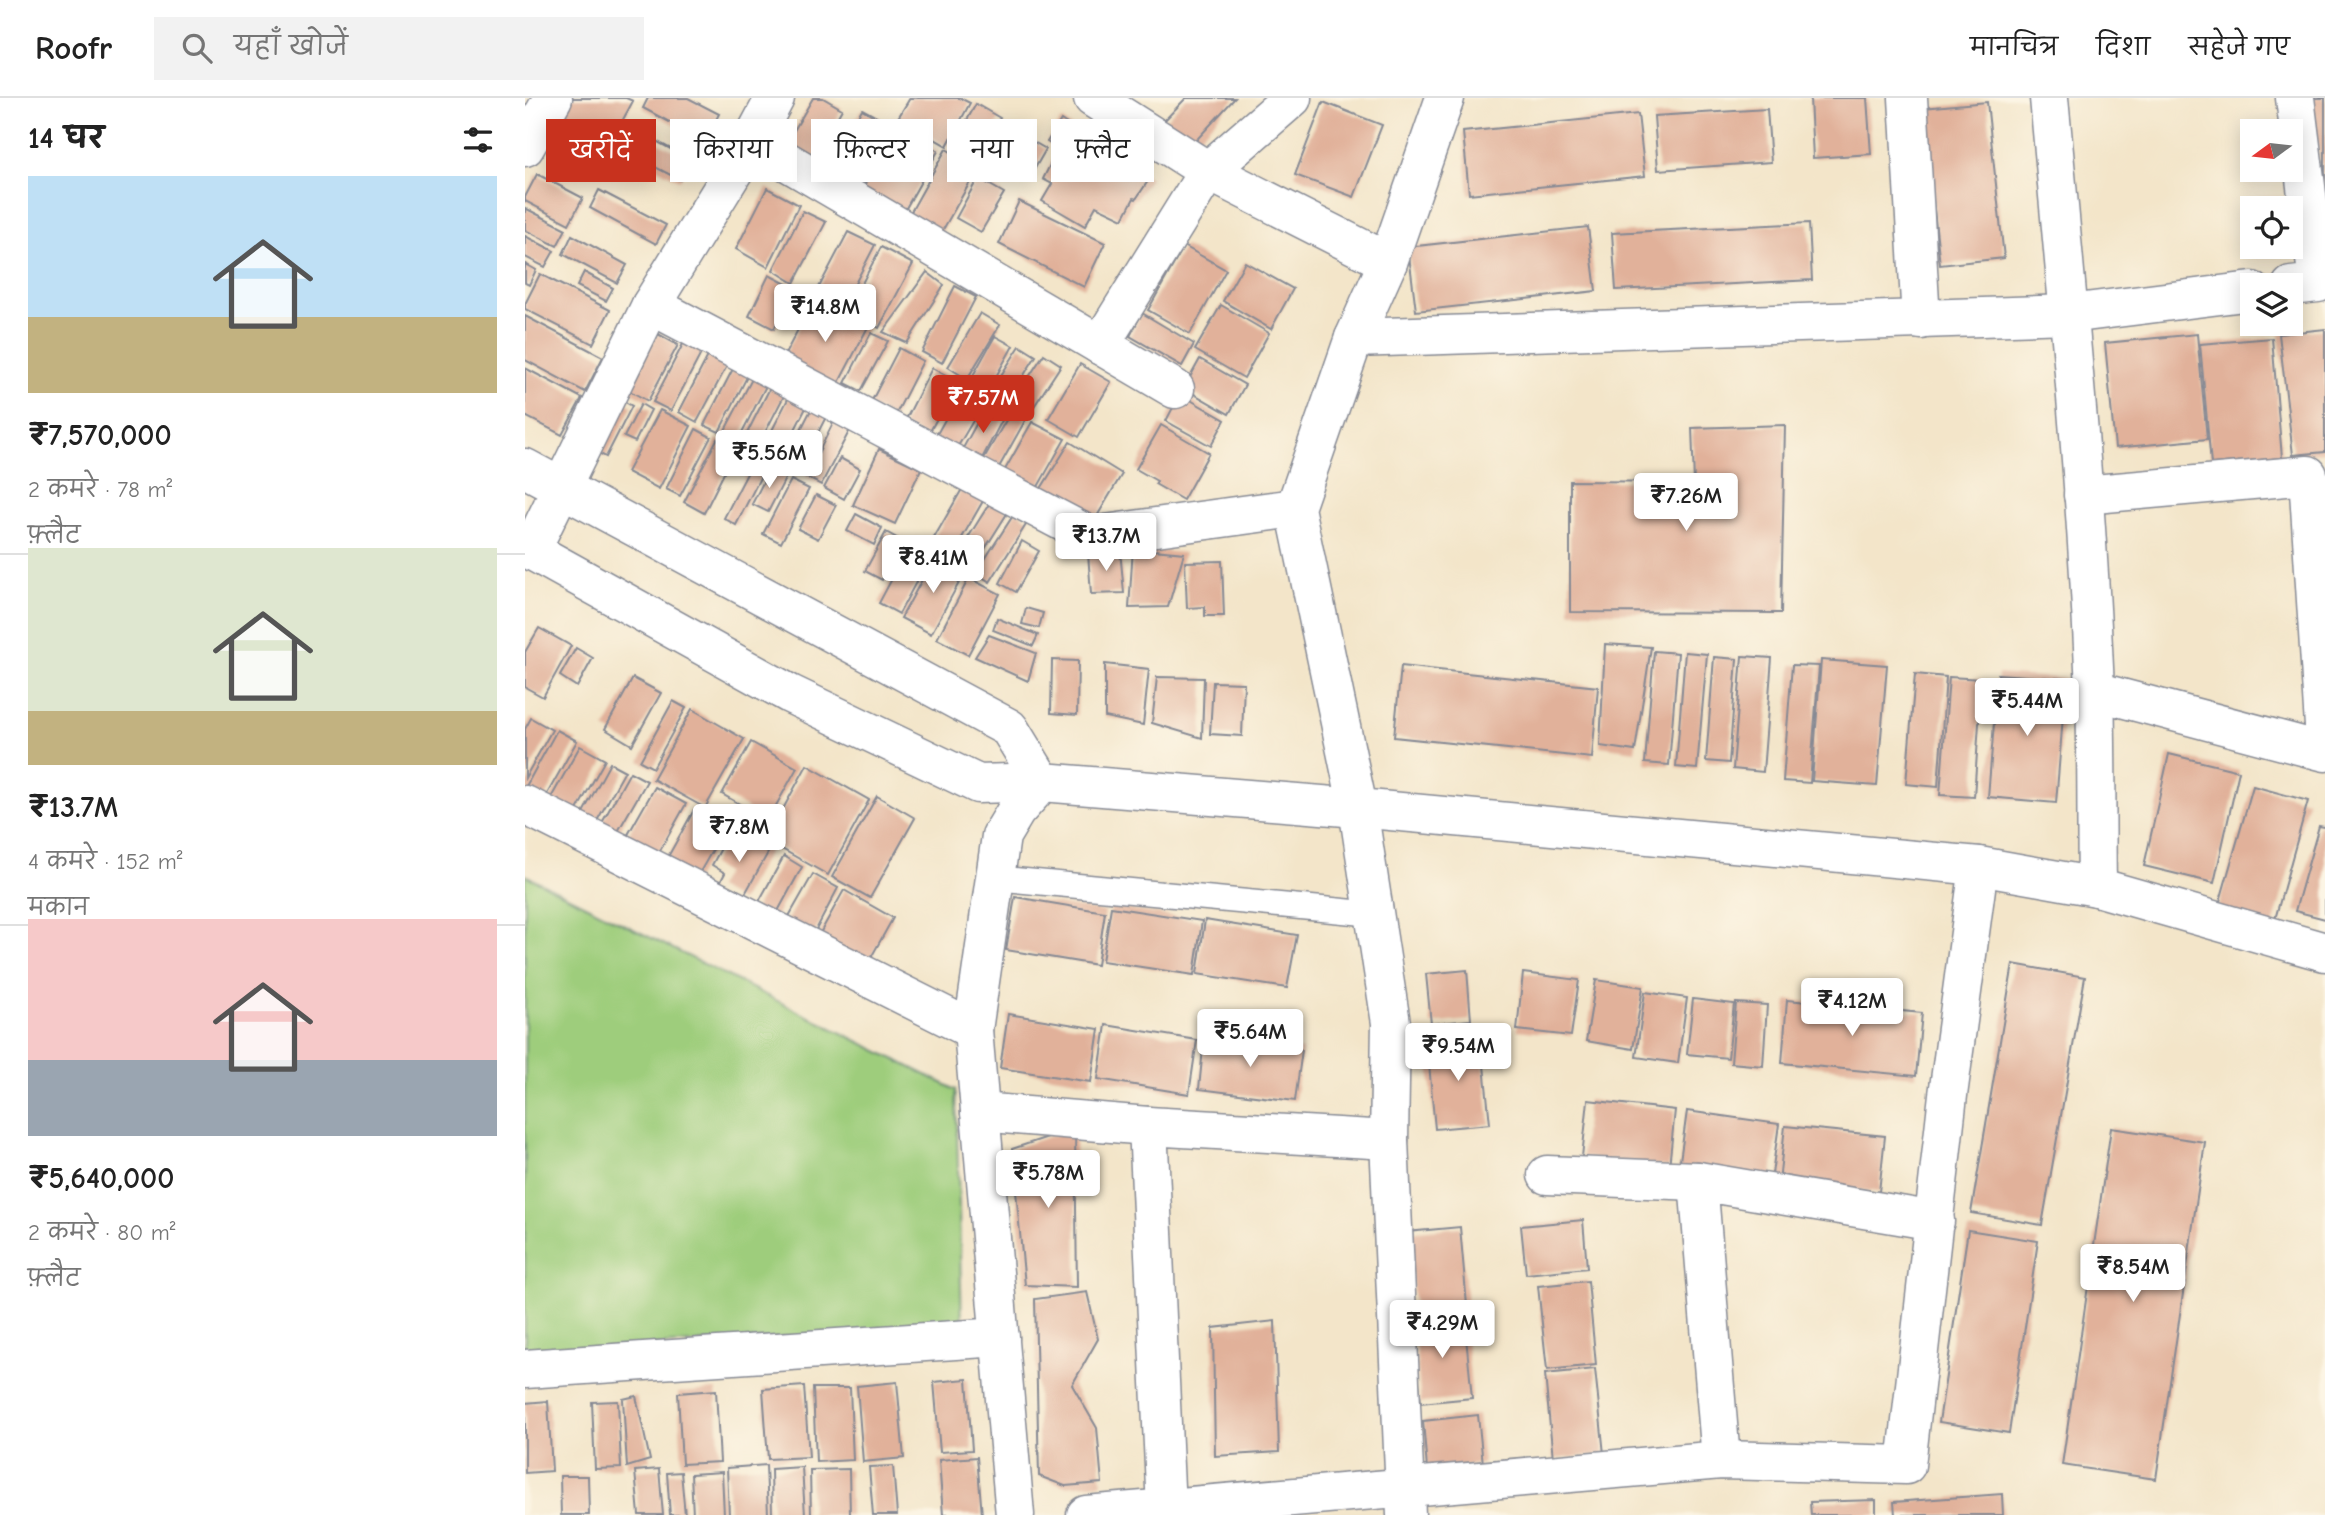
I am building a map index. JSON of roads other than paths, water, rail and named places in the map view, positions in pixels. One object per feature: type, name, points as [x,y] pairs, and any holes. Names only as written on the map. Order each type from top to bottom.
[{"type":"street","points":[[525,147],[553,98]]},
{"type":"street","points":[[764,119],[775,98]]},
{"type":"street","points":[[1094,98],[1208,171],[1388,262]]},
{"type":"street","points":[[1100,345],[1208,171],[1292,98]]},
{"type":"street","points":[[1405,1501],[1389,1140],[1391,1023],[1358,808],[1295,508],[1354,338],[1388,262],[1445,98]]},
{"type":"street","points":[[1908,98],[1921,320]]},
{"type":"street","points":[[2049,98],[2069,314],[2095,691],[2097,887]]},
{"type":"street","points":[[2295,98],[2318,283],[2303,285]]},
{"type":"street","points":[[797,167],[1175,388]]},
{"type":"street","points":[[727,182],[651,305],[528,548],[790,694],[978,784],[1042,782],[1358,808],[1979,866],[2097,887],[2325,952]]},
{"type":"street","points":[[1354,338],[2069,314],[2240,293]]},
{"type":"street","points":[[651,305],[1090,536],[1295,508]]},
{"type":"street","points":[[525,468],[1009,728],[1042,782]]},
{"type":"street","points":[[2083,495],[2317,474],[2325,742]]},
{"type":"street","points":[[2095,691],[2325,752]]},
{"type":"street","points":[[1015,1515],[973,1030],[1001,835],[1016,811],[1042,782]]},
{"type":"street","points":[[525,805],[973,1030]]},
{"type":"street","points":[[1086,1515],[1405,1501],[1721,1460],[1906,1465],[1948,1095],[1979,866]]},
{"type":"street","points":[[980,1112],[1148,1126],[1389,1140]]},
{"type":"street","points":[[1148,1126],[1166,1510]]},
{"type":"street","points":[[1547,1175],[1699,1181],[1935,1221]]},
{"type":"street","points":[[1699,1181],[1721,1460]]},
{"type":"street","points":[[525,1369],[1000,1337]]},
{"type":"lane","points":[[994,878],[1375,914]]}]
